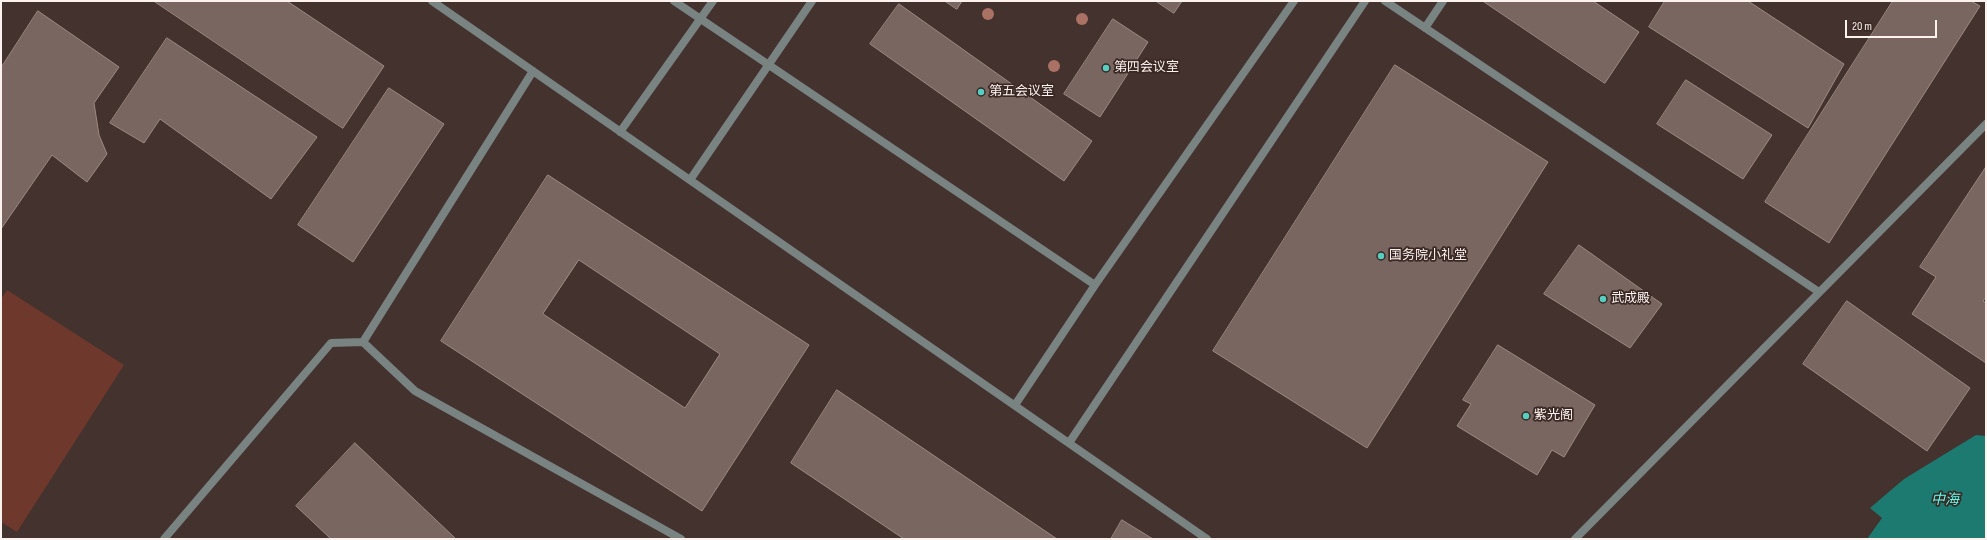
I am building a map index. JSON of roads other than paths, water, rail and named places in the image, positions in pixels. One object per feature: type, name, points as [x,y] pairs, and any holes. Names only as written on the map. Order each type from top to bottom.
[{"type":"lane","points":[[432,1],[1207,539]]},
{"type":"lane","points":[[674,1],[1095,286]]},
{"type":"lane","points":[[620,132],[713,1]]},
{"type":"lane","points":[[690,180],[812,1]]},
{"type":"lane","points":[[1014,406],[1095,286],[1294,1]]},
{"type":"lane","points":[[1069,443],[1365,1]]},
{"type":"lane","points":[[1385,1],[1819,292]]},
{"type":"lane","points":[[1425,28],[1443,1]]},
{"type":"lane","points":[[363,342],[533,71]]},
{"type":"lane","points":[[1576,539],[1986,124]]},
{"type":"lane","points":[[164,539],[331,343],[363,342],[415,391],[681,539]]},
{"type":"water","name":"中海","points":[[1976,435],[1986,436],[1986,539],[1867,539],[1882,518],[1870,508],[1904,479]]},
{"type":"place","name":"第四会议室","points":[[1106,68]]},
{"type":"place","name":"第五会议室","points":[[981,92]]},
{"type":"place","name":"国务院小礼堂","points":[[1381,256]]},
{"type":"place","name":"武成殿","points":[[1603,299]]},
{"type":"place","name":"紫光阁","points":[[1526,416]]}]
